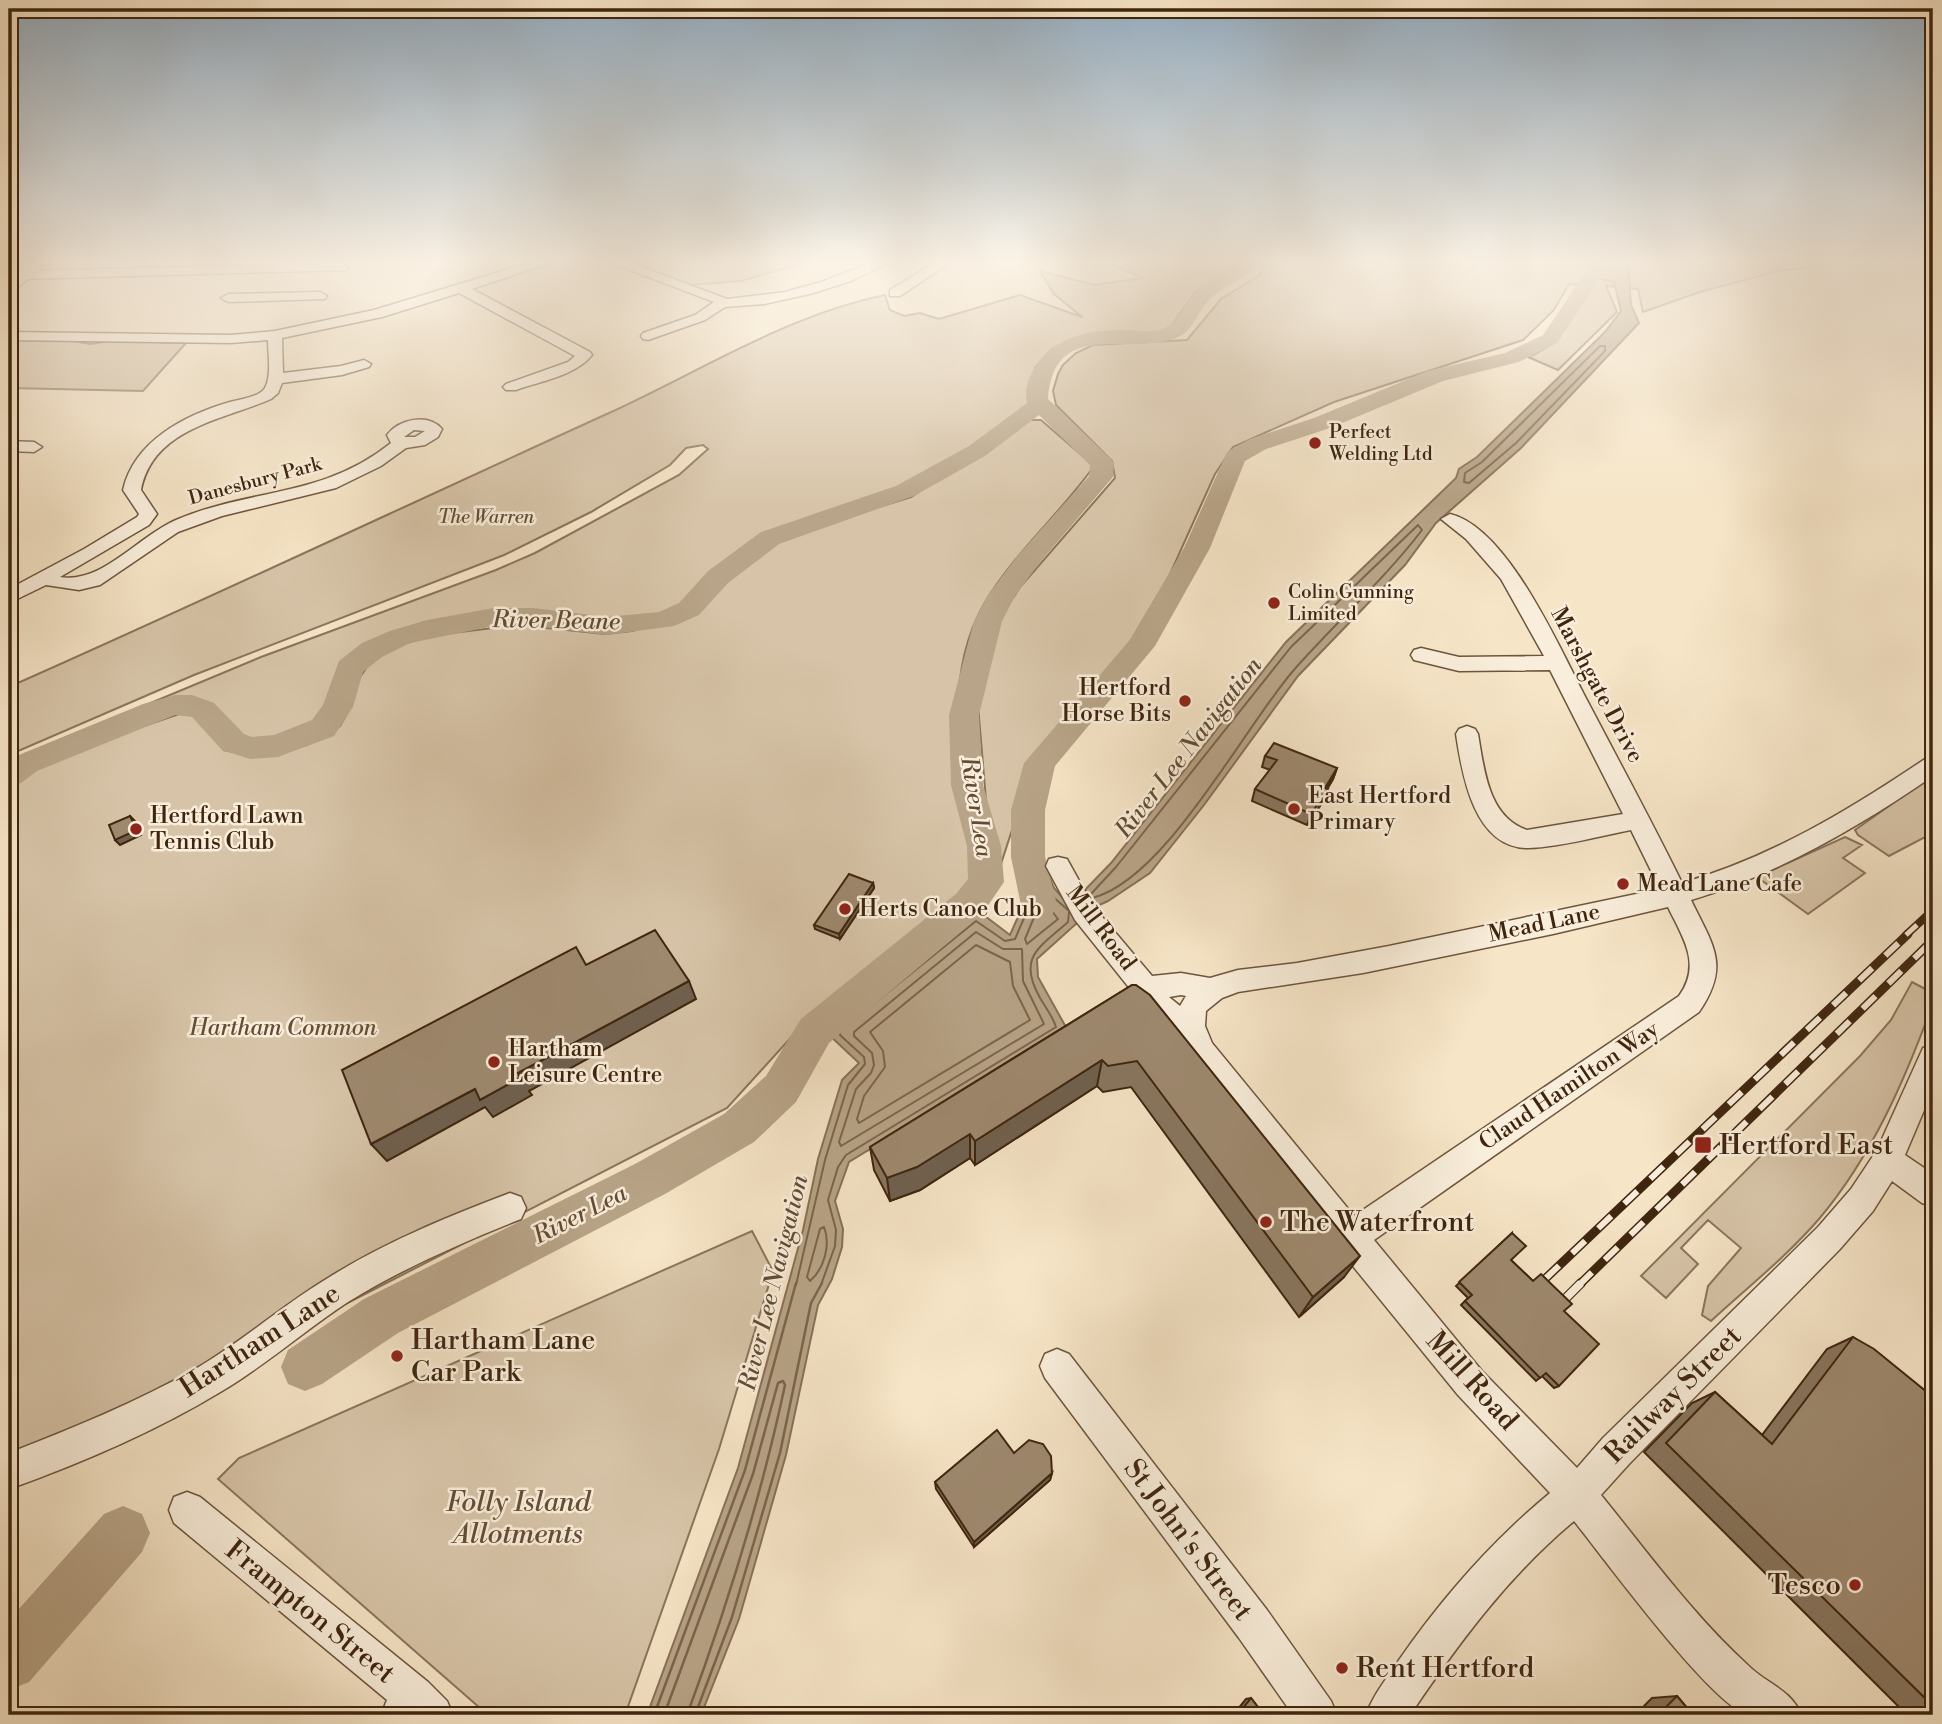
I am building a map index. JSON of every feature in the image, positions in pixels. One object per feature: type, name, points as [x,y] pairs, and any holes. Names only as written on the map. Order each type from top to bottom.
[{"type":"street","points":[[9,597],[144,521],[148,514],[132,490],[132,480],[141,464],[155,448],[177,432],[205,417],[266,395],[273,389],[276,379],[275,342]]},
{"type":"street","points":[[511,387],[573,365],[584,358],[584,354],[562,342]]},
{"type":"street","points":[[276,379],[342,370],[364,364]]},
{"type":"street","name":"Danesbury Park","points":[[44,579],[70,586],[99,580],[124,564],[155,538],[185,522],[209,512],[319,488],[366,468],[402,443]]},
{"type":"street","points":[[9,446],[34,447]]},
{"type":"street","name":"Marshgate Drive","points":[[1450,519],[1477,538],[1494,555],[1522,598],[1640,820],[1675,893]]},
{"type":"street","points":[[1421,655],[1459,664],[1556,663]]},
{"type":"street","points":[[1467,734],[1478,793],[1502,829],[1510,834],[1527,839],[1640,820]]},
{"type":"street","name":"Mead Lane","points":[[1211,990],[1232,982],[1326,970],[1715,883],[1794,850],[1879,803],[1933,765]]},
{"type":"street","name":"Mill Road","points":[[1058,866],[1079,905],[1165,1012],[1190,1024],[1192,1034],[1202,1052],[1470,1383],[1577,1495],[1704,1652],[1741,1686],[1780,1715]]},
{"type":"street","name":"Claud Hamilton Way","points":[[1350,1238],[1689,1004],[1704,984],[1705,959],[1675,893]]},
{"type":"street","name":"Mill Road","points":[[1146,988],[1181,984],[1211,990]]},
{"type":"street","points":[[1190,1024],[1194,1005],[1211,990]]},
{"type":"street","name":"Railway Street","points":[[1386,1715],[1437,1640],[1475,1593],[1532,1532],[1577,1495],[1616,1451],[1829,1238],[1862,1200],[1888,1160],[1933,1057]]},
{"type":"street","points":[[1888,1160],[1933,1192]]},
{"type":"street","name":"Hartham Lane","points":[[9,1471],[116,1426],[194,1389],[252,1352],[336,1291],[385,1262],[432,1238],[510,1208]]},
{"type":"street","name":"St John's Street","points":[[1057,1366],[1252,1624],[1317,1715]]},
{"type":"street","name":"Frampton Street","points":[[187,1510],[416,1709]]},
{"type":"green space","points":[[9,342],[186,343],[143,391],[9,388]]},
{"type":"green space","name":"The Warren","points":[[752,342],[1074,342],[1052,349],[1035,368],[1035,403],[959,456],[903,487],[799,521],[765,538],[714,575],[691,602],[671,613],[632,623],[609,623],[552,612],[510,611],[413,626],[378,639],[349,659],[333,681],[325,712],[311,726],[271,742],[241,736],[214,709],[195,701],[184,700],[156,705],[9,768],[9,762],[261,657],[535,553],[679,475],[708,449],[703,445],[686,448],[670,465],[591,512],[504,555],[194,675],[9,755],[9,687],[609,413]]},
{"type":"green space","points":[[1141,342],[1516,342],[1334,402],[1233,447],[1215,474],[1162,592],[1120,661],[1035,759],[1000,867],[987,812],[978,705],[997,621],[1021,586],[1115,478],[1112,461],[1056,405],[1053,391],[1063,365],[1076,353],[1093,345]]},
{"type":"green space","points":[[1586,342],[1558,370],[1528,357],[1551,344]]},
{"type":"green space","name":"Hartham Common","points":[[1026,420],[1041,420],[1094,466],[1009,568],[984,604],[970,634],[958,699],[960,767],[974,866],[967,891],[815,1011],[727,1108],[9,1477],[9,782],[106,739],[185,712],[197,713],[224,750],[249,755],[275,753],[307,745],[340,726],[349,710],[352,689],[369,664],[396,646],[435,635],[519,625],[605,634],[632,631],[691,615],[737,570],[769,547],[805,530],[911,497]]},
{"type":"green space","points":[[1933,775],[1933,833],[1889,856],[1858,835],[1855,830]]},
{"type":"green space","points":[[1845,837],[1862,845],[1843,858],[1865,873],[1808,914],[1757,877]]},
{"type":"green space","points":[[1912,982],[1933,993],[1933,1003],[1899,1089],[1871,1143],[1838,1195],[1794,1246],[1711,1321],[1702,1315],[1708,1286],[1741,1248],[1708,1220],[1681,1248],[1698,1264],[1666,1298],[1641,1276],[1860,1056],[1891,1020]]},
{"type":"green space","name":"Folly Island Allotments","points":[[752,1231],[773,1271],[719,1449],[625,1715],[488,1715],[218,1479],[239,1458]]},
{"type":"water","points":[[1594,342],[1621,342],[1521,448],[1436,523],[1405,565],[1298,676],[1204,805],[1150,873],[1108,901],[1075,916],[1077,923],[1037,959],[1038,977],[1067,1029],[849,1162],[835,1201],[843,1229],[842,1247],[832,1279],[818,1305],[786,1455],[739,1619],[701,1715],[647,1715],[738,1468],[803,1230],[818,1159],[842,1080],[859,1063],[827,1033],[977,910],[1010,935],[1024,903],[1016,860],[1040,855],[1054,888],[1067,903],[1081,894],[1111,863],[1286,642],[1456,478],[1459,469],[1477,457]]},
{"type":"building","points":[[1274,743],[1337,768],[1325,788],[1328,789],[1311,814],[1255,789],[1277,760],[1265,756]]},
{"type":"building","points":[[130,816],[137,830],[115,840],[109,825]]},
{"type":"building","name":"Herts Canoe Club","points":[[849,874],[873,883],[839,934],[814,925]]},
{"type":"building","name":"Hartham Leisure Centre","points":[[655,930],[689,981],[518,1073],[520,1078],[480,1100],[475,1089],[371,1144],[342,1070],[576,947],[586,965]]},
{"type":"building","points":[[1132,985],[1150,995],[1360,1256],[1313,1297],[1137,1061],[1108,1066],[1102,1060],[975,1141],[970,1134],[917,1167],[887,1178],[870,1147]]},
{"type":"building","points":[[1512,1233],[1526,1246],[1511,1260],[1533,1281],[1541,1274],[1572,1304],[1564,1311],[1599,1344],[1559,1386],[1546,1373],[1540,1378],[1465,1301],[1472,1295],[1459,1282]]},
{"type":"building","name":"Tesco","points":[[1853,1337],[1874,1349],[1933,1397],[1933,1706],[1666,1443],[1715,1392],[1772,1444]]},
{"type":"building","points":[[997,1430],[1014,1453],[1029,1440],[1043,1444],[1051,1456],[1052,1473],[974,1542],[935,1482]]},
{"type":"building","points":[[1677,1696],[1693,1715],[1658,1715]]},
{"type":"building","points":[[1251,1698],[1264,1715],[1237,1715]]},
{"type":"waterway","name":"River Lea","points":[[305,1367],[381,1316],[650,1179],[739,1128],[781,1089],[815,1031],[969,904],[986,882],[984,846],[967,785],[964,715],[988,621],[1002,595],[1028,560],[1101,477],[1102,463],[1037,401],[1038,384],[1051,359],[1060,351],[1080,342]]},
{"type":"waterway","points":[[1039,905],[1028,857],[1028,810],[1040,763],[1140,646],[1197,548],[1235,457],[1258,444],[1322,423],[1436,376],[1512,358],[1545,342]]},
{"type":"waterway","name":"River Beane","points":[[9,775],[26,763],[175,705],[192,705],[203,710],[233,742],[250,748],[278,746],[323,728],[338,707],[349,668],[372,650],[400,637],[427,629],[494,617],[533,617],[607,626],[664,620],[689,609],[718,577],[770,538],[905,491],[977,451],[1040,404]]},
{"type":"waterway","name":"River Lea","points":[[9,1662],[123,1533]]},
{"type":"railway","points":[[1906,935],[1933,910]]},
{"type":"railway","points":[[1546,1278],[1908,934]]},
{"type":"railway","points":[[1579,1285],[1933,940]]},
{"type":"railway","points":[[1566,1298],[1579,1285]]},
{"type":"place","name":"Perfect Welding Ltd","points":[[1315,443]]},
{"type":"place","name":"Colin Gunning Limited","points":[[1274,603]]},
{"type":"place","name":"Hertford Horse Bits","points":[[1185,701]]},
{"type":"place","name":"East Hertford Primary","points":[[1294,809]]},
{"type":"place","name":"Hertford Lawn Tennis Club","points":[[136,829]]},
{"type":"place","name":"Mead Lane Cafe","points":[[1623,884]]},
{"type":"place","name":"Herts Canoe Club","points":[[845,909]]},
{"type":"place","name":"Hartham Leisure Centre","points":[[494,1062]]},
{"type":"place","name":"Hertford East","points":[[1703,1145]]},
{"type":"place","name":"The Waterfront","points":[[1266,1222]]},
{"type":"place","name":"Hartham Lane Car Park","points":[[397,1356]]},
{"type":"place","name":"Tesco","points":[[1855,1585]]},
{"type":"place","name":"Rent Hertford","points":[[1342,1668]]},
{"type":"water label","name":"River Lee Navigation","points":[[1189,748]]},
{"type":"water label","name":"River Lee Navigation","points":[[774,1283]]}]
